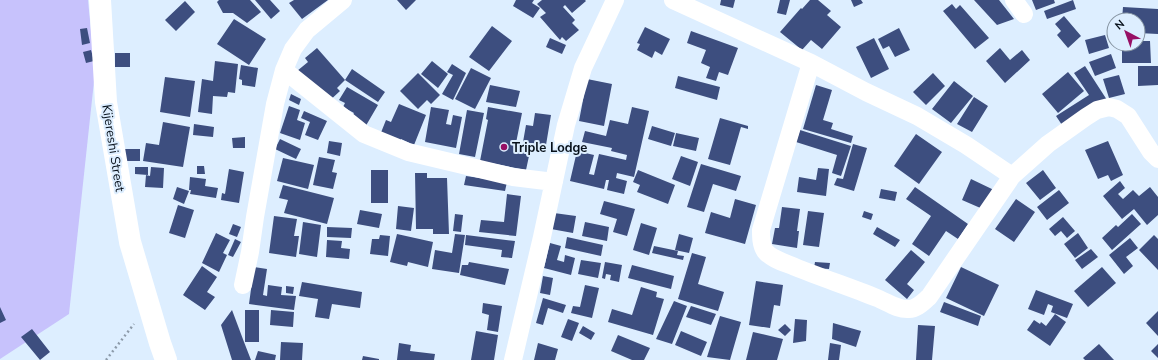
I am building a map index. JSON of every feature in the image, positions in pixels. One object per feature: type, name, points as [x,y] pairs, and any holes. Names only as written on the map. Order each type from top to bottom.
[{"type":"street","name":"Kijereshi Street","points":[[100,0],[106,102],[130,242],[166,360]]},
{"type":"street","points":[[243,285],[275,104],[284,70],[293,48],[307,30],[343,0]]},
{"type":"street","points":[[513,360],[566,125],[583,68],[615,0]]},
{"type":"street","points":[[673,0],[810,63],[917,116],[966,145],[1012,176]]},
{"type":"street","points":[[810,63],[761,230],[761,240],[765,251],[773,258],[827,280],[878,298],[900,309],[915,308],[929,297],[1012,176],[1048,144],[1097,110],[1109,107],[1117,109],[1128,116],[1151,152],[1158,159]]},
{"type":"street","points":[[284,70],[364,134],[408,152],[514,176],[554,182]]},
{"type":"path","points":[[106,360],[147,299]]},
{"type":"shaded area","points":[[0,0],[88,0],[95,72],[69,314],[0,359]]},
{"type":"building","points":[[219,0],[250,0],[261,12],[247,23],[233,13],[223,13],[217,2]]},
{"type":"building","points":[[255,0],[270,0],[280,11],[271,19]]},
{"type":"building","points":[[294,0],[328,0],[302,19],[289,3]]},
{"type":"building","points":[[397,0],[416,0],[406,10]]},
{"type":"building","points":[[516,0],[534,0],[532,3],[540,8],[533,18],[513,6]]},
{"type":"building","points":[[542,0],[585,0],[586,1],[572,13],[565,5],[563,7],[575,20],[572,23],[579,30],[566,41],[562,37],[560,40],[540,17],[546,13],[537,4]]},
{"type":"building","points":[[721,0],[735,0],[733,8],[720,5]]},
{"type":"building","points":[[780,0],[790,0],[786,15],[777,13]]},
{"type":"building","points":[[810,0],[818,0],[831,11],[827,15],[841,27],[822,49],[811,40],[802,50],[780,32]]},
{"type":"building","points":[[851,0],[861,0],[863,3],[854,7]]},
{"type":"building","points":[[974,0],[999,0],[1014,19],[997,25]]},
{"type":"building","points":[[1032,0],[1054,0],[1055,3],[1036,10]]},
{"type":"building","points":[[1073,0],[1076,9],[1047,19],[1044,11]]},
{"type":"building","points":[[185,1],[195,12],[176,31],[165,20]]},
{"type":"building","points":[[952,4],[956,9],[960,5],[989,38],[975,49],[943,11]]},
{"type":"building","points":[[1123,7],[1158,9],[1158,34],[1146,33],[1146,12],[1123,12]]},
{"type":"building","points":[[1064,16],[1081,36],[1068,48],[1057,35],[1061,31],[1055,24]]},
{"type":"building","points":[[234,19],[266,39],[249,65],[217,44]]},
{"type":"building","points":[[492,26],[512,41],[489,71],[469,57]]},
{"type":"building","points":[[645,27],[670,39],[662,55],[655,51],[652,58],[637,50],[640,44],[637,43]]},
{"type":"building","points":[[87,28],[90,43],[82,45],[80,29]]},
{"type":"building","points":[[899,28],[910,50],[895,57],[889,46],[883,49],[878,39]]},
{"type":"building","points":[[691,31],[738,48],[728,75],[719,72],[716,81],[706,78],[710,67],[701,63],[706,50],[687,43]]},
{"type":"building","points":[[1105,35],[1106,49],[1089,54],[1085,40]]},
{"type":"building","points":[[550,38],[566,45],[562,54],[546,47]]},
{"type":"building","points":[[874,38],[889,69],[871,78],[856,47]]},
{"type":"building","points":[[1146,41],[1150,41],[1151,63],[1122,63],[1122,52],[1146,52]]},
{"type":"building","points":[[317,48],[345,80],[337,88],[340,91],[326,104],[297,71],[308,62],[305,58]]},
{"type":"building","points":[[1000,48],[1010,60],[1022,50],[1030,60],[1005,83],[986,61]]},
{"type":"building","points":[[91,50],[94,61],[86,63],[83,52]]},
{"type":"building","points":[[115,53],[130,53],[130,67],[115,67]]},
{"type":"building","points":[[1111,54],[1116,68],[1095,76],[1089,62]]},
{"type":"building","points":[[215,61],[238,64],[235,93],[228,92],[227,97],[213,96],[212,114],[198,112],[202,79],[213,81]]},
{"type":"building","points":[[432,61],[448,74],[438,88],[421,74]]},
{"type":"building","points":[[452,64],[466,73],[453,100],[442,94],[453,75],[447,72]]},
{"type":"building","points":[[241,65],[258,68],[255,87],[242,85],[242,80],[239,79]]},
{"type":"building","points":[[1085,66],[1107,100],[1064,128],[1056,116],[1089,95],[1074,73]]},
{"type":"building","points":[[1138,66],[1158,66],[1158,85],[1138,86]]},
{"type":"building","points":[[471,68],[491,78],[475,109],[455,99]]},
{"type":"building","points":[[352,69],[385,92],[378,102],[345,80]]},
{"type":"building","points":[[1068,72],[1084,91],[1058,113],[1042,94]]},
{"type":"building","points":[[418,73],[440,95],[431,104],[427,100],[418,109],[400,91]]},
{"type":"building","points":[[933,73],[945,86],[926,105],[913,92]]},
{"type":"building","points":[[1119,75],[1125,94],[1109,98],[1103,79]]},
{"type":"building","points":[[678,76],[720,87],[717,100],[675,88]]},
{"type":"building","points":[[165,77],[195,81],[190,117],[160,112]]},
{"type":"building","points":[[587,79],[612,84],[604,126],[579,121]]},
{"type":"building","points":[[954,81],[973,96],[951,123],[932,109]]},
{"type":"building","points":[[490,85],[520,91],[516,107],[486,102]]},
{"type":"building","points":[[816,85],[832,90],[823,120],[833,123],[831,129],[853,136],[851,143],[803,129]]},
{"type":"building","points":[[347,87],[378,105],[364,129],[349,121],[354,113],[343,107],[345,103],[339,100]]},
{"type":"building","points":[[291,94],[301,99],[299,105],[289,100]]},
{"type":"building","points":[[974,97],[988,106],[972,132],[957,124]]},
{"type":"building","points":[[399,104],[426,115],[414,145],[401,139],[400,143],[380,135],[386,120],[391,122]]},
{"type":"building","points":[[289,106],[300,110],[297,120],[305,123],[300,140],[280,133]]},
{"type":"building","points":[[431,107],[449,110],[446,124],[451,125],[453,115],[462,117],[456,148],[425,142]]},
{"type":"building","points":[[488,107],[522,113],[516,143],[528,145],[526,155],[529,156],[526,170],[480,161],[488,120],[486,119]]},
{"type":"building","points":[[632,107],[649,111],[634,177],[617,173],[616,178],[627,181],[624,194],[607,190],[609,180],[606,180],[604,189],[570,181],[577,151],[594,155],[589,174],[594,175],[599,154],[626,160],[627,155],[611,151],[612,148],[582,142],[585,131],[606,136],[610,120],[628,124]]},
{"type":"building","points":[[467,110],[484,113],[475,157],[459,154]]},
{"type":"building","points":[[304,111],[327,121],[318,140],[305,135],[310,122],[301,118]]},
{"type":"building","points":[[535,113],[551,115],[546,145],[523,142],[526,125],[533,126]]},
{"type":"building","points":[[720,118],[748,126],[748,129],[741,127],[730,165],[708,159]]},
{"type":"building","points":[[163,122],[190,127],[183,167],[143,161],[146,143],[159,145]]},
{"type":"building","points":[[194,124],[214,127],[213,137],[193,135]]},
{"type":"building","points":[[652,126],[675,133],[671,146],[648,139]]},
{"type":"building","points":[[800,130],[851,146],[841,176],[832,173],[837,155],[796,142]]},
{"type":"building","points":[[676,133],[699,138],[696,151],[673,146]]},
{"type":"building","points":[[916,134],[942,152],[919,184],[894,166]]},
{"type":"building","points":[[245,137],[245,148],[233,148],[232,138]]},
{"type":"building","points":[[280,139],[301,149],[296,159],[275,149]]},
{"type":"building","points":[[329,141],[342,143],[340,156],[327,153]]},
{"type":"building","points":[[1108,141],[1123,175],[1111,181],[1108,175],[1098,179],[1085,150]]},
{"type":"building","points":[[853,144],[867,148],[854,191],[834,185],[837,178],[843,179]]},
{"type":"building","points":[[122,149],[140,149],[140,161],[122,161]]},
{"type":"building","points":[[681,156],[698,162],[690,186],[672,179]]},
{"type":"building","points":[[319,157],[335,160],[332,172],[337,173],[333,189],[313,185]]},
{"type":"building","points":[[283,158],[314,165],[308,189],[277,181]]},
{"type":"building","points":[[701,164],[741,176],[736,191],[713,184],[704,212],[687,207]]},
{"type":"building","points":[[197,166],[204,166],[205,174],[197,174]]},
{"type":"building","points":[[135,167],[148,167],[148,175],[135,174]]},
{"type":"building","points":[[151,167],[164,168],[163,188],[145,187],[146,175],[150,176]]},
{"type":"building","points":[[818,168],[829,169],[826,196],[797,192],[799,177],[816,180]]},
{"type":"building","points":[[229,169],[244,172],[239,203],[221,200],[222,193],[225,194]]},
{"type":"building","points":[[371,170],[388,170],[388,203],[371,203]]},
{"type":"building","points":[[638,170],[675,185],[668,204],[637,192],[640,185],[633,182]]},
{"type":"building","points":[[1043,170],[1056,188],[1040,200],[1026,183]]},
{"type":"building","points":[[415,173],[427,173],[427,178],[447,178],[449,234],[433,234],[433,229],[416,229]]},
{"type":"building","points":[[466,176],[507,182],[505,191],[464,185]]},
{"type":"building","points":[[190,177],[206,179],[205,186],[218,188],[216,198],[190,194]]},
{"type":"building","points":[[971,179],[994,190],[985,210],[962,200]]},
{"type":"building","points":[[1120,181],[1125,188],[1118,194],[1123,199],[1133,190],[1139,196],[1150,187],[1158,197],[1158,215],[1147,225],[1134,209],[1122,219],[1103,196]]},
{"type":"building","points":[[283,185],[334,198],[327,224],[284,213],[288,200],[279,198]]},
{"type":"building","points":[[177,187],[189,191],[184,204],[173,199]]},
{"type":"building","points":[[915,187],[968,224],[958,239],[946,231],[929,256],[912,244],[931,216],[906,199]]},
{"type":"building","points":[[881,189],[897,192],[895,201],[879,198]]},
{"type":"building","points":[[1059,190],[1069,203],[1047,220],[1037,207]]},
{"type":"building","points":[[507,194],[521,196],[516,236],[479,232],[481,220],[504,222]]},
{"type":"building","points":[[735,199],[756,205],[745,244],[705,233],[711,212],[730,218]]},
{"type":"building","points":[[1016,199],[1035,212],[1014,242],[995,229]]},
{"type":"building","points":[[604,201],[635,209],[627,236],[613,232],[617,219],[600,214]]},
{"type":"building","points":[[178,205],[194,210],[185,238],[169,233]]},
{"type":"building","points":[[398,206],[414,208],[411,231],[396,229]]},
{"type":"building","points":[[782,207],[800,209],[797,231],[799,231],[797,248],[772,244],[775,228],[779,228]]},
{"type":"building","points":[[360,210],[382,214],[379,228],[357,224]]},
{"type":"building","points":[[808,211],[824,213],[819,247],[803,245]]},
{"type":"building","points":[[864,211],[873,214],[871,220],[862,217]]},
{"type":"building","points":[[554,213],[576,216],[573,233],[551,229]]},
{"type":"building","points":[[455,214],[463,215],[461,232],[453,231]]},
{"type":"building","points":[[1132,214],[1141,224],[1112,250],[1102,238],[1116,225],[1118,227]]},
{"type":"building","points":[[274,216],[297,219],[294,236],[299,236],[296,257],[269,253]]},
{"type":"building","points":[[1063,217],[1075,231],[1067,238],[1061,231],[1055,236],[1049,229]]},
{"type":"building","points":[[303,222],[321,225],[317,257],[299,254]]},
{"type":"building","points":[[585,222],[609,227],[607,241],[582,236]]},
{"type":"building","points":[[641,223],[657,228],[649,255],[633,250]]},
{"type":"building","points":[[233,224],[241,227],[237,237],[229,234]]},
{"type":"building","points":[[327,227],[352,228],[351,238],[327,237]]},
{"type":"building","points":[[877,227],[900,240],[895,247],[873,234]]},
{"type":"building","points":[[216,233],[230,240],[223,253],[227,255],[219,272],[202,263]]},
{"type":"building","points":[[1078,233],[1088,248],[1075,258],[1064,244]]},
{"type":"building","points":[[397,234],[433,242],[428,267],[408,262],[407,266],[390,262]]},
{"type":"building","points":[[455,234],[465,235],[459,273],[432,269],[435,250],[452,253]]},
{"type":"building","points":[[679,234],[693,238],[689,253],[675,250]]},
{"type":"building","points":[[380,235],[390,236],[388,256],[370,254],[372,239],[379,239]]},
{"type":"building","points":[[466,235],[515,241],[512,258],[501,257],[502,250],[465,245]]},
{"type":"building","points":[[1154,235],[1158,239],[1158,270],[1139,250]]},
{"type":"building","points":[[567,237],[603,245],[601,256],[565,248]]},
{"type":"building","points":[[1130,238],[1138,248],[1126,257],[1133,266],[1124,274],[1109,255]]},
{"type":"building","points":[[235,239],[241,242],[233,257],[228,255]]},
{"type":"building","points":[[327,240],[342,241],[341,248],[350,249],[349,259],[326,257]]},
{"type":"building","points":[[550,243],[561,246],[557,260],[564,262],[565,255],[575,258],[571,275],[544,268]]},
{"type":"building","points":[[654,246],[678,251],[677,255],[684,256],[683,260],[652,253]]},
{"type":"building","points":[[1091,249],[1098,257],[1082,269],[1075,260]]},
{"type":"building","points":[[911,250],[925,262],[907,284],[914,290],[907,299],[885,280]]},
{"type":"building","points":[[692,253],[706,257],[698,284],[724,292],[718,311],[678,299]]},
{"type":"building","points":[[581,260],[601,263],[598,278],[578,274]]},
{"type":"building","points":[[469,262],[509,269],[505,285],[460,275],[462,265],[468,265]]},
{"type":"building","points":[[605,262],[622,265],[619,282],[610,280],[611,275],[606,274],[605,279],[602,278]]},
{"type":"building","points":[[815,262],[830,263],[829,269],[814,268]]},
{"type":"building","points":[[632,265],[674,276],[671,289],[628,278]]},
{"type":"building","points":[[202,266],[217,277],[207,292],[215,297],[205,310],[183,295]]},
{"type":"building","points":[[254,267],[267,269],[263,295],[267,296],[268,285],[282,287],[281,295],[296,296],[294,310],[249,304]]},
{"type":"building","points":[[961,267],[999,285],[984,316],[946,298]]},
{"type":"building","points":[[1102,267],[1116,283],[1088,307],[1074,291]]},
{"type":"building","points":[[543,276],[553,278],[550,295],[540,293]]},
{"type":"building","points":[[756,281],[783,285],[780,306],[774,305],[770,328],[749,325]]},
{"type":"building","points":[[302,282],[362,292],[360,308],[332,304],[329,319],[315,317],[318,299],[299,296]]},
{"type":"building","points":[[585,285],[599,288],[592,318],[571,313],[573,306],[580,307]]},
{"type":"building","points":[[286,286],[294,287],[293,294],[286,293]]},
{"type":"building","points":[[641,287],[657,292],[656,297],[664,299],[653,335],[608,322],[612,309],[632,315]]},
{"type":"building","points":[[1036,290],[1073,304],[1067,318],[1051,312],[1053,306],[1048,304],[1044,315],[1028,309]]},
{"type":"building","points":[[543,298],[566,305],[563,313],[548,308],[543,325],[536,323]]},
{"type":"building","points":[[674,301],[687,306],[672,344],[656,339]]},
{"type":"building","points":[[944,302],[981,316],[978,326],[940,312]]},
{"type":"building","points":[[483,303],[502,306],[498,332],[487,330],[489,315],[482,313]]},
{"type":"building","points":[[691,306],[716,314],[711,325],[686,317]]},
{"type":"building","points":[[0,307],[6,320],[0,323]]},
{"type":"building","points":[[232,310],[251,360],[232,360],[221,325]]},
{"type":"building","points":[[245,310],[259,310],[259,342],[245,342]]},
{"type":"building","points":[[271,310],[294,312],[293,327],[270,325]]},
{"type":"building","points":[[1158,311],[1158,336],[1146,323]]},
{"type":"building","points":[[1055,314],[1066,322],[1050,346],[1027,330],[1034,320],[1040,324],[1041,322],[1046,326]]},
{"type":"building","points":[[720,316],[741,322],[730,360],[707,357]]},
{"type":"building","points":[[568,319],[579,323],[572,341],[561,337]]},
{"type":"building","points":[[795,319],[807,320],[806,341],[793,343]]},
{"type":"building","points":[[833,323],[861,331],[856,347],[832,339]]},
{"type":"building","points":[[785,324],[791,330],[785,336],[778,330]]},
{"type":"building","points":[[918,325],[935,326],[932,360],[916,360]]},
{"type":"building","points":[[583,326],[595,333],[591,340],[579,333]]},
{"type":"building","points":[[32,329],[50,352],[40,360],[21,337]]},
{"type":"building","points":[[476,331],[498,335],[494,360],[471,360]]},
{"type":"building","points":[[681,331],[707,342],[701,356],[675,345]]},
{"type":"building","points":[[753,332],[783,339],[777,360],[746,360]]},
{"type":"building","points":[[618,335],[650,348],[644,360],[632,360],[611,351]]},
{"type":"building","points":[[281,342],[303,343],[302,360],[280,360]]},
{"type":"building","points":[[399,343],[411,345],[410,351],[435,354],[434,360],[397,360]]},
{"type":"building","points":[[538,343],[558,349],[555,360],[534,360]]},
{"type":"building","points":[[830,343],[841,345],[839,360],[828,360]]},
{"type":"building","points":[[1099,344],[1114,360],[1085,360],[1083,358]]},
{"type":"building","points":[[1158,344],[1158,358],[1151,351]]},
{"type":"building","points":[[258,351],[276,355],[275,360],[255,360]]},
{"type":"building","points":[[363,356],[379,359],[379,360],[362,360]]},
{"type":"place","name":"Triple Lodge","points":[[504,147]]}]
